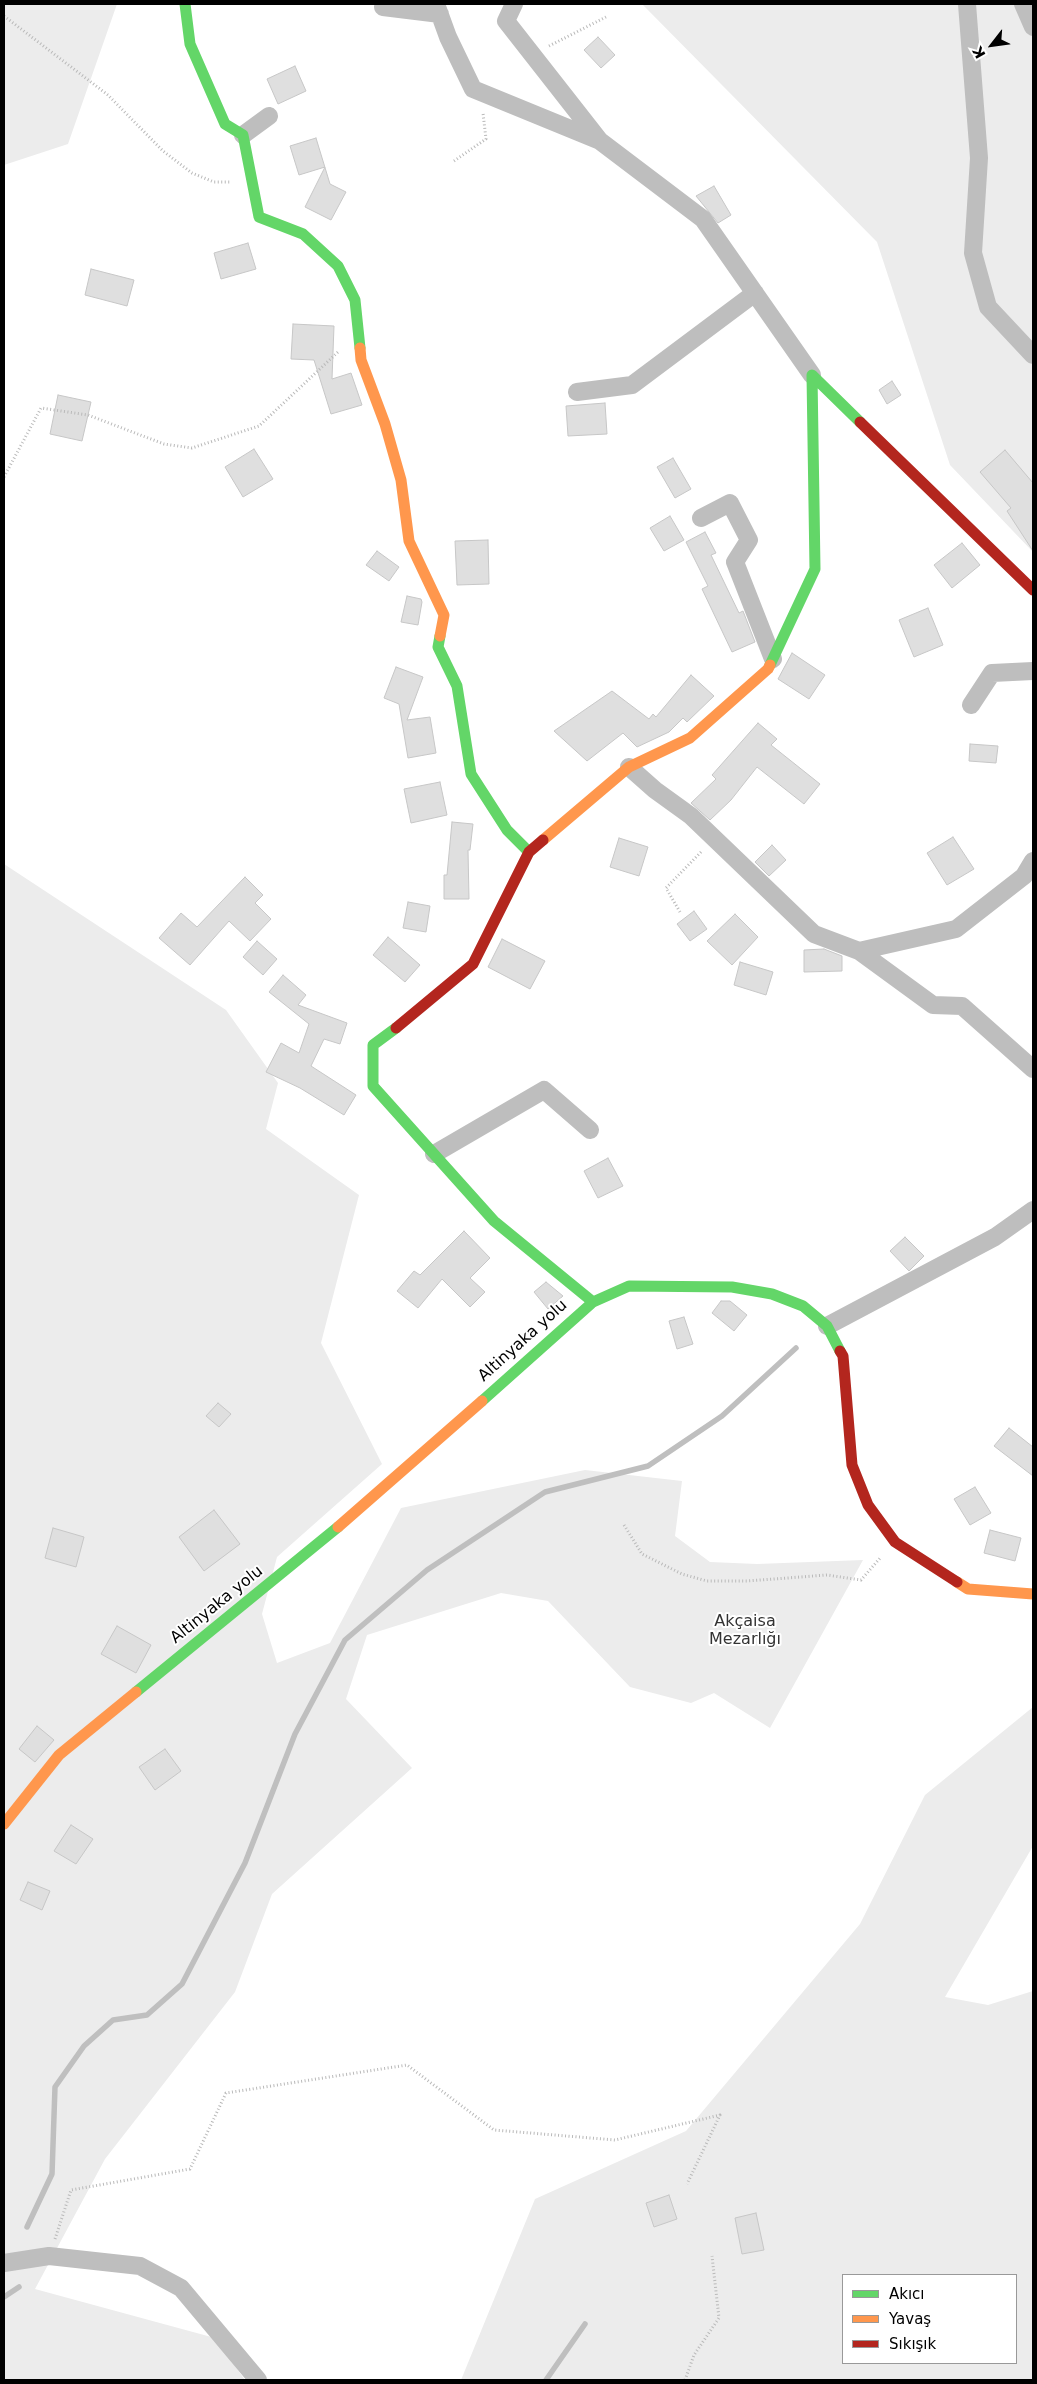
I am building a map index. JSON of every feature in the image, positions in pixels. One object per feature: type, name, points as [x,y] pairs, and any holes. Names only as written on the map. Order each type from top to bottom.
[{"type":"street","points":[[185,4],[190,44],[225,124],[243,135],[259,217],[304,234],[338,266],[355,300],[361,360],[385,424],[401,480],[409,542],[444,615],[438,647],[457,686],[471,774],[507,830],[529,852]]},
{"type":"street","points":[[514,4],[506,21],[600,141],[703,219],[812,375],[1033,590]]},
{"type":"street","points":[[967,4],[979,158],[973,253],[988,307],[1033,355]]},
{"type":"street","points":[[1023,4],[1033,27]]},
{"type":"street","points":[[383,7],[438,9],[448,37],[473,89],[600,141]]},
{"type":"street","points":[[243,135],[269,116]]},
{"type":"street","points":[[577,392],[632,385],[755,293]]},
{"type":"street","points":[[592,1302],[494,1222],[373,1086],[373,1045],[418,1012],[474,964],[529,852],[629,767],[690,738],[768,669],[815,569],[812,375]]},
{"type":"street","points":[[701,518],[730,503],[749,540],[735,562],[773,659]]},
{"type":"street","points":[[972,705],[992,673],[1033,671]]},
{"type":"street","points":[[629,767],[655,790],[691,816],[814,934],[859,951],[932,1005],[962,1006],[1033,1069]]},
{"type":"street","points":[[859,951],[956,930],[1024,876],[1033,861]]},
{"type":"street","points":[[434,1154],[544,1090],[590,1130]]},
{"type":"street","points":[[828,1326],[994,1237],[1033,1210]]},
{"type":"street","name":"Altinyaka yolu","points":[[4,1824],[59,1754],[341,1525],[592,1302],[629,1286],[732,1287],[772,1294],[803,1306],[828,1326],[843,1356],[852,1466],[868,1505],[894,1542],[968,1590],[1033,1594]]},
{"type":"street","points":[[4,2263],[49,2256],[140,2266],[182,2288],[258,2380]]},
{"type":"path","points":[[4,16],[108,96],[163,151],[192,173],[214,182],[253,184]]},
{"type":"path","points":[[532,55],[606,18]]},
{"type":"path","points":[[454,161],[486,139],[481,92]]},
{"type":"path","points":[[4,478],[41,408],[88,415],[164,444],[192,448],[259,426],[358,333]]},
{"type":"path","points":[[680,912],[666,888],[714,838]]},
{"type":"path","points":[[624,1525],[642,1554],[682,1574],[707,1581],[747,1581],[827,1575],[861,1580],[894,1542]]},
{"type":"path","points":[[49,2256],[71,2190],[190,2169],[226,2094],[407,2065],[494,2130],[615,2140],[720,2115],[686,2184]]},
{"type":"path","points":[[686,2380],[694,2355],[719,2318],[712,2256]]},
{"type":"green space","points":[[4,4],[117,4],[68,144],[4,165]]},
{"type":"green space","points":[[642,4],[1033,4],[1033,552],[950,465],[877,242]]},
{"type":"green space","name":"Akçaisa Mezarlığı","points":[[4,864],[226,1010],[278,1083],[266,1129],[359,1195],[321,1343],[382,1464],[277,1557],[262,1614],[277,1663],[330,1643],[401,1508],[585,1470],[682,1481],[675,1536],[710,1562],[757,1564],[863,1560],[770,1728],[714,1693],[691,1703],[630,1687],[548,1601],[501,1593],[367,1635],[346,1699],[412,1768],[272,1894],[235,1992],[105,2159],[35,2289],[215,2338],[245,2380],[4,2380]]},
{"type":"green space","points":[[1033,1707],[1033,1846],[945,1997],[988,2005],[1033,1991],[1033,2380],[461,2380],[535,2199],[686,2131],[860,1924],[925,1795]]},
{"type":"building","points":[[598,37],[615,55],[601,68],[584,50]]},
{"type":"building","points":[[295,66],[306,91],[278,104],[267,79]]},
{"type":"building","points":[[316,138],[325,167],[299,175],[290,146]]},
{"type":"building","points":[[325,167],[330,184],[346,192],[331,220],[305,207]]},
{"type":"building","points":[[714,186],[731,215],[718,223],[696,196]]},
{"type":"building","points":[[248,243],[256,269],[221,279],[214,253]]},
{"type":"building","points":[[91,269],[134,280],[127,306],[85,295]]},
{"type":"building","points":[[293,324],[334,326],[332,379],[351,373],[362,405],[331,414],[314,360],[291,359]]},
{"type":"building","points":[[892,381],[901,395],[887,404],[879,390]]},
{"type":"building","points":[[58,395],[91,402],[82,441],[50,434]]},
{"type":"building","points":[[605,403],[607,434],[568,436],[566,406]]},
{"type":"building","points":[[254,449],[273,479],[243,497],[225,467]]},
{"type":"building","points":[[1005,450],[1033,483],[1033,551],[1007,511],[1011,508],[980,472]]},
{"type":"building","points":[[673,458],[691,489],[675,498],[657,467]]},
{"type":"building","points":[[670,516],[684,540],[664,551],[650,528]]},
{"type":"building","points":[[705,532],[716,553],[711,555],[739,613],[743,611],[755,642],[732,652],[702,589],[708,586],[686,542]]},
{"type":"building","points":[[488,540],[489,584],[457,585],[455,541]]},
{"type":"building","points":[[962,543],[980,565],[952,588],[934,565]]},
{"type":"building","points":[[377,551],[399,567],[389,581],[366,565]]},
{"type":"building","points":[[407,596],[421,599],[418,625],[401,622]]},
{"type":"building","points":[[928,608],[943,645],[914,657],[899,620]]},
{"type":"building","points":[[792,653],[825,675],[809,699],[778,679]]},
{"type":"building","points":[[396,667],[423,677],[407,720],[430,717],[436,753],[408,758],[399,704],[384,698]]},
{"type":"building","points":[[691,675],[714,696],[687,722],[683,718],[669,732],[637,747],[623,733],[587,761],[554,731],[612,691],[649,719],[653,714],[656,717]]},
{"type":"building","points":[[758,723],[777,739],[771,745],[820,784],[804,804],[757,767],[731,800],[710,820],[691,803],[716,779],[712,775]]},
{"type":"building","points":[[970,744],[998,746],[996,763],[969,761]]},
{"type":"building","points":[[440,782],[447,815],[411,823],[404,789]]},
{"type":"building","points":[[452,822],[473,824],[470,850],[468,850],[469,899],[444,899],[444,875],[447,875]]},
{"type":"building","points":[[953,837],[974,869],[947,885],[927,853]]},
{"type":"building","points":[[619,838],[648,847],[639,876],[610,867]]},
{"type":"building","points":[[772,845],[786,860],[769,876],[755,862]]},
{"type":"building","points":[[245,877],[263,895],[255,903],[271,919],[250,941],[229,921],[190,965],[159,938],[181,913],[197,927]]},
{"type":"building","points":[[408,902],[430,906],[426,932],[403,928]]},
{"type":"building","points":[[694,911],[707,929],[690,941],[677,924]]},
{"type":"building","points":[[735,914],[758,937],[732,965],[707,941]]},
{"type":"building","points":[[388,937],[420,965],[405,982],[373,955]]},
{"type":"building","points":[[502,939],[545,961],[530,989],[488,967]]},
{"type":"building","points":[[257,941],[277,959],[263,975],[243,957]]},
{"type":"building","points":[[824,949],[842,956],[842,971],[804,972],[804,950]]},
{"type":"building","points":[[740,962],[773,972],[766,995],[734,985]]},
{"type":"building","points":[[283,975],[306,995],[298,1005],[347,1023],[340,1044],[324,1039],[311,1066],[356,1095],[344,1115],[300,1088],[266,1072],[281,1043],[299,1053],[309,1024],[269,992]]},
{"type":"building","points":[[608,1158],[623,1186],[598,1198],[584,1171]]},
{"type":"building","points":[[464,1231],[490,1258],[470,1278],[485,1292],[470,1307],[442,1279],[418,1308],[397,1291],[414,1271],[420,1275]]},
{"type":"building","points":[[905,1237],[924,1256],[909,1271],[890,1251]]},
{"type":"building","points":[[546,1282],[563,1296],[548,1309],[534,1292]]},
{"type":"building","points":[[721,1301],[730,1301],[747,1315],[734,1331],[712,1313]]},
{"type":"building","points":[[684,1317],[693,1344],[677,1349],[669,1321]]},
{"type":"building","points":[[218,1403],[231,1414],[219,1427],[206,1416]]},
{"type":"building","points":[[1009,1428],[1033,1447],[1033,1476],[994,1446]]},
{"type":"building","points":[[975,1487],[991,1513],[970,1525],[954,1499]]},
{"type":"building","points":[[214,1510],[240,1544],[204,1571],[179,1537]]},
{"type":"building","points":[[53,1528],[84,1537],[76,1567],[45,1558]]},
{"type":"building","points":[[990,1530],[1021,1538],[1015,1561],[984,1553]]},
{"type":"building","points":[[117,1626],[151,1645],[136,1673],[101,1654]]},
{"type":"building","points":[[37,1726],[54,1740],[35,1762],[19,1749]]},
{"type":"building","points":[[165,1749],[181,1771],[155,1790],[139,1767]]},
{"type":"building","points":[[71,1825],[93,1839],[76,1864],[54,1851]]},
{"type":"building","points":[[28,1882],[50,1891],[42,1910],[20,1900]]},
{"type":"building","points":[[669,2195],[677,2219],[654,2227],[646,2203]]},
{"type":"building","points":[[756,2213],[764,2250],[742,2254],[735,2218]]},
{"type":"waterway","points":[[27,2227],[52,2174],[55,2087],[84,2046],[113,2020],[147,2015],[182,1984],[245,1863],[295,1734],[345,1640],[427,1570],[545,1492],[648,1466],[722,1416],[796,1348]]},
{"type":"waterway","points":[[4,2297],[19,2287]]},
{"type":"waterway","points":[[546,2380],[585,2324]]},
{"type":"traffic: fast","points":[[185,4],[190,44],[225,124],[243,135],[259,217],[303,234],[338,266],[355,300],[360,348]]},
{"type":"traffic: fast","points":[[770,665],[815,569],[812,375],[860,422]]},
{"type":"traffic: fast","points":[[440,636],[438,647],[457,686],[471,774],[507,830],[529,852]]},
{"type":"traffic: fast","points":[[396,1028],[373,1045],[373,1086],[494,1221],[593,1302]]},
{"type":"traffic: fast","points":[[482,1401],[593,1302],[629,1286],[732,1287],[772,1294],[803,1306],[827,1326],[840,1351]]},
{"type":"traffic: fast","points":[[136,1692],[338,1527]]},
{"type":"traffic: slow","points":[[360,348],[361,360],[385,424],[401,480],[409,541],[444,615],[440,636]]},
{"type":"traffic: slow","points":[[543,840],[629,767],[690,738],[768,669],[770,665]]},
{"type":"traffic: slow","points":[[338,1527],[482,1401]]},
{"type":"traffic: slow","points":[[957,1582],[968,1589],[1033,1594]]},
{"type":"traffic: slow","points":[[4,1824],[59,1755],[136,1692]]},
{"type":"traffic: jam","points":[[860,422],[1033,590]]},
{"type":"traffic: jam","points":[[396,1028],[473,964],[529,852],[543,840]]},
{"type":"traffic: jam","points":[[840,1351],[843,1356],[852,1465],[868,1505],[895,1542],[957,1582]]}]
